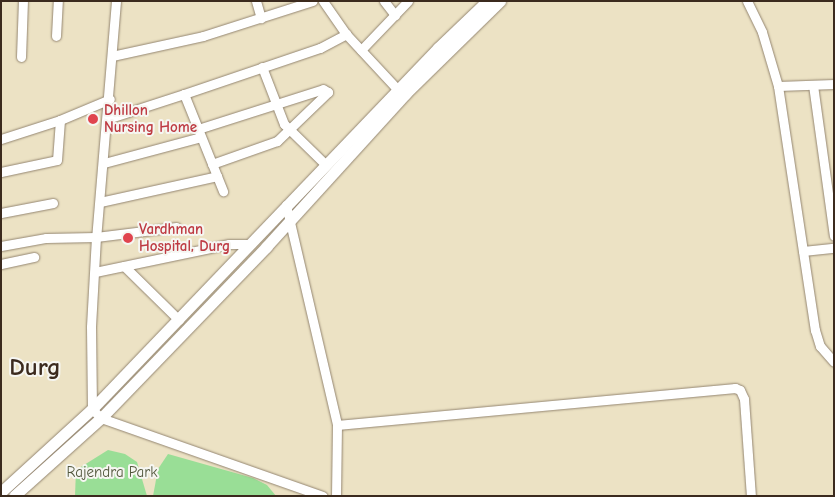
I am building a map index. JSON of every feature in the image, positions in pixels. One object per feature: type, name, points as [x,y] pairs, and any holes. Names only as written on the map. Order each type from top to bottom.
[{"type":"main road","points":[[1,492],[92,410],[286,205],[486,1]]},
{"type":"main road","points":[[14,496],[101,418],[290,220],[405,94],[500,1]]},
{"type":"street","points":[[21,57],[23,1]]},
{"type":"street","points":[[56,36],[58,1]]},
{"type":"street","points":[[116,1],[110,99],[96,237],[90,376],[92,410],[101,418],[323,496]]},
{"type":"street","points":[[256,1],[260,18]]},
{"type":"street","points":[[112,56],[203,36],[313,1]]},
{"type":"street","points":[[323,1],[346,34],[398,90]]},
{"type":"street","points":[[384,1],[395,15]]},
{"type":"street","points":[[360,50],[408,1]]},
{"type":"street","points":[[747,1],[762,32],[778,86],[815,330],[820,346],[834,362]]},
{"type":"street","points":[[107,119],[320,48],[346,34]]},
{"type":"street","points":[[262,67],[274,105],[290,130],[326,165]]},
{"type":"street","points":[[778,86],[834,84]]},
{"type":"street","points":[[813,85],[834,236]]},
{"type":"street","points":[[104,163],[199,133],[274,105],[327,90],[327,94],[290,130],[263,148],[212,164]]},
{"type":"street","points":[[184,94],[222,191]]},
{"type":"street","points":[[1,139],[60,120],[110,99]]},
{"type":"street","points":[[1,172],[57,160],[60,120]]},
{"type":"street","points":[[100,202],[217,176]]},
{"type":"street","points":[[1,212],[53,203]]},
{"type":"street","points":[[286,205],[337,425],[336,496]]},
{"type":"street","points":[[1,246],[46,238],[96,237],[176,227]]},
{"type":"street","points":[[95,272],[229,244],[251,244]]},
{"type":"street","points":[[803,251],[834,248]]},
{"type":"street","points":[[1,264],[34,257]]},
{"type":"street","points":[[124,266],[179,320]]},
{"type":"street","points":[[337,425],[735,388],[740,390],[744,399],[751,496]]},
{"type":"green space","name":"Rajendra Park","points":[[108,450],[125,454],[137,462],[147,496],[75,496],[76,470]]},
{"type":"green space","points":[[168,454],[253,478],[267,485],[276,496],[153,496],[158,469]]},
{"type":"place","name":"Dhillon Nursing Home","points":[[93,119]]},
{"type":"place","name":"Vardhman Hospital, Durg","points":[[128,238]]},
{"type":"district","name":"Durg","points":[[35,367]]}]
